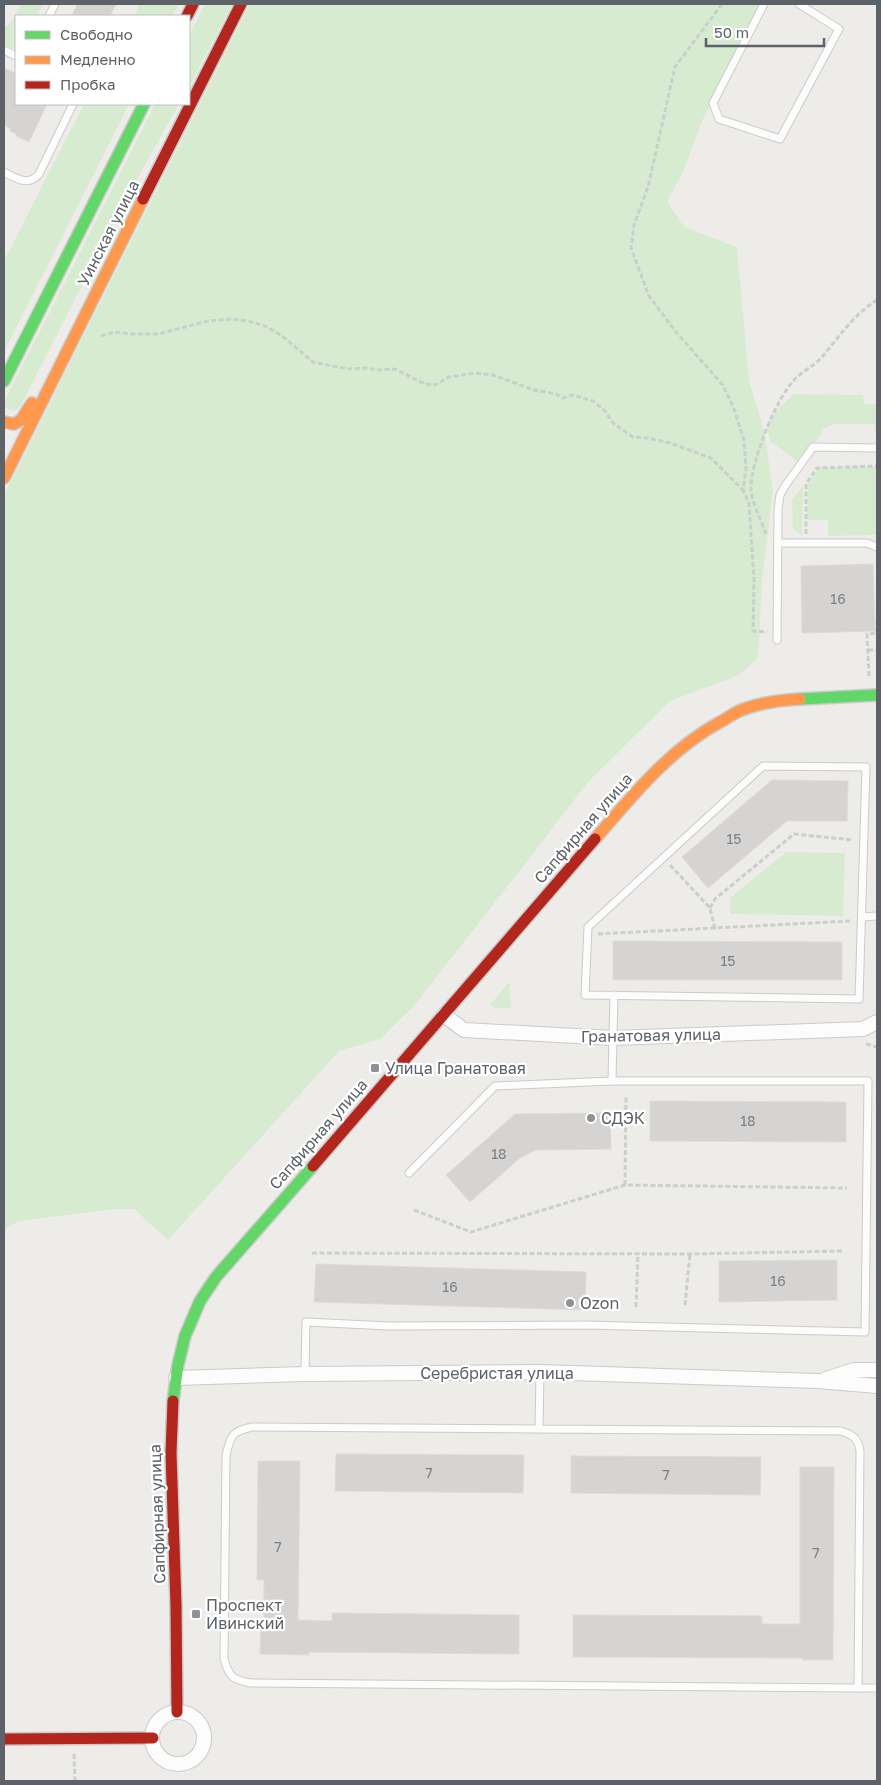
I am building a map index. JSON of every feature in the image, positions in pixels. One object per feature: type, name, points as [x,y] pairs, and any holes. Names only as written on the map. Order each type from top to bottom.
[{"type":"street","name":"Уинская улица","points":[[4,478],[242,4]]},
{"type":"street","name":"Уинская улица","points":[[4,380],[143,105]]},
{"type":"street","points":[[4,422],[14,424],[21,420],[27,412],[136,198],[148,176],[170,146]]},
{"type":"street","name":"Сапфирная улица","points":[[177,1712],[177,1621],[171,1440],[176,1378],[186,1337],[196,1308],[216,1276],[638,789],[676,751],[705,730],[743,709],[782,700],[877,695]]},
{"type":"street","name":"Гранатовая улица","points":[[444,1015],[464,1030],[613,1038],[864,1029],[877,1022]]},
{"type":"street","name":"Гранатовая улица","points":[[864,1029],[877,1035]]},
{"type":"street","points":[[818,1381],[854,1370],[877,1370]]},
{"type":"street","name":"Серебристая улица","points":[[176,1378],[305,1374],[540,1372],[818,1381],[877,1386]]},
{"type":"street","points":[[177,1712],[193,1717],[203,1730],[204,1738],[200,1753],[194,1759],[178,1764],[170,1763],[157,1753],[152,1738],[154,1730],[163,1718],[177,1712]]},
{"type":"street","points":[[4,1740],[152,1738]]},
{"type":"lane","points":[[764,4],[713,103],[719,119],[780,139],[839,29],[798,4]]},
{"type":"lane","points":[[4,172],[24,181],[35,179],[73,105]]},
{"type":"lane","points":[[777,636],[778,509],[780,495],[813,447],[877,448]]},
{"type":"lane","points":[[778,543],[867,544],[877,546]]},
{"type":"lane","points":[[763,766],[866,767],[858,999],[584,995],[586,935],[588,928],[662,857],[763,766]]},
{"type":"lane","points":[[862,919],[877,916]]},
{"type":"lane","points":[[612,1081],[614,995]]},
{"type":"lane","points":[[305,1374],[306,1322],[389,1326],[585,1326],[865,1332],[868,1081],[612,1081],[495,1086],[409,1173]]},
{"type":"lane","points":[[539,1429],[540,1372]]},
{"type":"lane","points":[[858,1688],[860,1451],[858,1441],[852,1435],[841,1431],[252,1427],[238,1430],[229,1440],[226,1456],[224,1659],[227,1672],[237,1681],[251,1683],[858,1688],[877,1688]]},
{"type":"path","points":[[722,4],[675,67],[648,188],[634,226],[631,248],[649,296],[676,332],[722,384],[744,440],[746,470],[743,490]]},
{"type":"path","points":[[778,543],[766,534],[751,492],[752,473],[763,437],[794,380],[820,359],[853,320],[877,300]]},
{"type":"path","points":[[101,336],[114,332],[158,334],[208,321],[231,319],[248,321],[265,326],[314,362],[348,370],[367,368],[378,370],[395,369],[425,384],[435,385],[449,376],[493,375],[534,390],[556,394],[563,398],[573,395],[593,401],[605,411],[614,424],[633,437],[670,443],[711,458],[743,490],[749,503],[754,580],[752,631],[777,636]]},
{"type":"path","points":[[806,543],[806,484],[817,468],[877,466]]},
{"type":"path","points":[[869,676],[867,634],[877,633],[877,618]]},
{"type":"path","points":[[868,650],[877,650]]},
{"type":"path","points":[[710,908],[715,899],[794,834],[864,841]]},
{"type":"path","points":[[662,857],[710,908],[715,929]]},
{"type":"path","points":[[586,935],[862,919]]},
{"type":"path","points":[[864,1043],[877,1047]]},
{"type":"path","points":[[625,1185],[626,1096]]},
{"type":"path","points":[[414,1210],[471,1232],[625,1185],[847,1188]]},
{"type":"path","points":[[312,1253],[690,1254],[843,1251]]},
{"type":"path","points":[[636,1306],[638,1253]]},
{"type":"path","points":[[685,1304],[690,1254]]},
{"type":"path","points":[[74,1739],[75,1781]]},
{"type":"green space","points":[[20,4],[42,4],[37,15],[16,15]]},
{"type":"green space","points":[[140,4],[179,4],[173,15],[134,15]]},
{"type":"green space","points":[[205,4],[232,4],[190,85],[190,34]]},
{"type":"green space","points":[[250,4],[761,4],[702,121],[684,170],[667,202],[684,227],[737,247],[749,381],[764,430],[773,490],[762,580],[758,658],[739,675],[670,701],[587,783],[413,1007],[380,1039],[339,1051],[168,1240],[134,1209],[114,1209],[19,1221],[4,1229],[4,495]]},
{"type":"green space","points":[[15,18],[15,47],[12,48],[4,44],[4,28]]},
{"type":"green space","points":[[83,105],[128,105],[4,352],[4,261]]},
{"type":"green space","points":[[154,105],[178,105],[128,195],[21,405],[15,411],[9,410],[4,405]]},
{"type":"green space","points":[[794,394],[863,395],[864,404],[877,404],[877,435],[874,424],[834,424],[824,429],[801,464],[770,441],[767,426],[775,412]]},
{"type":"green space","points":[[877,467],[877,535],[828,536],[828,520],[807,520],[808,485],[819,468]]},
{"type":"green space","points":[[803,486],[802,535],[793,529],[792,500]]},
{"type":"green space","points":[[786,852],[845,853],[843,916],[730,914],[730,898]]},
{"type":"green space","points":[[509,982],[511,1008],[492,1007],[490,1005]]},
{"type":"building","points":[[77,4],[116,4],[110,15],[72,15]]},
{"type":"building","points":[[4,68],[15,73],[15,105],[47,105],[29,142],[16,136],[17,134],[10,131],[11,129],[4,125]]},
{"type":"building","points":[[873,564],[875,631],[802,633],[801,566]]},
{"type":"building","points":[[772,780],[848,781],[847,821],[787,821],[708,888],[682,857]]},
{"type":"building","points":[[613,941],[842,942],[842,980],[613,980]]},
{"type":"building","points":[[650,1101],[846,1102],[846,1142],[650,1141]]},
{"type":"building","points":[[610,1113],[611,1149],[536,1150],[520,1158],[470,1202],[446,1175],[515,1114]]},
{"type":"building","points":[[837,1260],[837,1300],[719,1302],[719,1261]]},
{"type":"building","points":[[316,1264],[586,1272],[585,1310],[314,1302]]},
{"type":"building","points":[[336,1454],[524,1455],[523,1493],[335,1491]]},
{"type":"building","points":[[571,1456],[761,1457],[760,1495],[571,1493]]},
{"type":"building","points":[[258,1461],[300,1461],[298,1620],[332,1621],[332,1613],[519,1615],[519,1654],[309,1652],[309,1655],[260,1654],[261,1623],[264,1623],[264,1580],[257,1580]]},
{"type":"building","points":[[800,1467],[834,1467],[833,1660],[803,1660],[803,1658],[573,1657],[573,1615],[762,1616],[762,1624],[800,1624]]},
{"type":"traffic: fast","points":[[4,381],[143,105]]},
{"type":"traffic: fast","points":[[800,699],[877,695]]},
{"type":"traffic: fast","points":[[173,1401],[178,1365],[185,1336],[200,1301],[216,1277],[313,1166]]},
{"type":"traffic: slow","points":[[4,478],[143,199]]},
{"type":"traffic: slow","points":[[4,422],[14,424],[21,420],[32,403]]},
{"type":"traffic: slow","points":[[595,839],[653,774],[684,746],[702,733],[744,709],[771,702],[800,699]]},
{"type":"traffic: jam","points":[[188,15],[193,4]]},
{"type":"traffic: jam","points":[[143,199],[241,4]]},
{"type":"traffic: jam","points":[[313,1166],[595,839]]},
{"type":"traffic: jam","points":[[173,1401],[171,1453],[177,1712]]},
{"type":"traffic: jam","points":[[4,1739],[153,1738]]},
{"type":"place","name":"Улица Гранатовая","points":[[375,1068]]},
{"type":"place","name":"СДЭК","points":[[591,1118]]},
{"type":"place","name":"Ozon","points":[[570,1303]]},
{"type":"place","name":"Проспект Ивинский","points":[[196,1614]]}]
